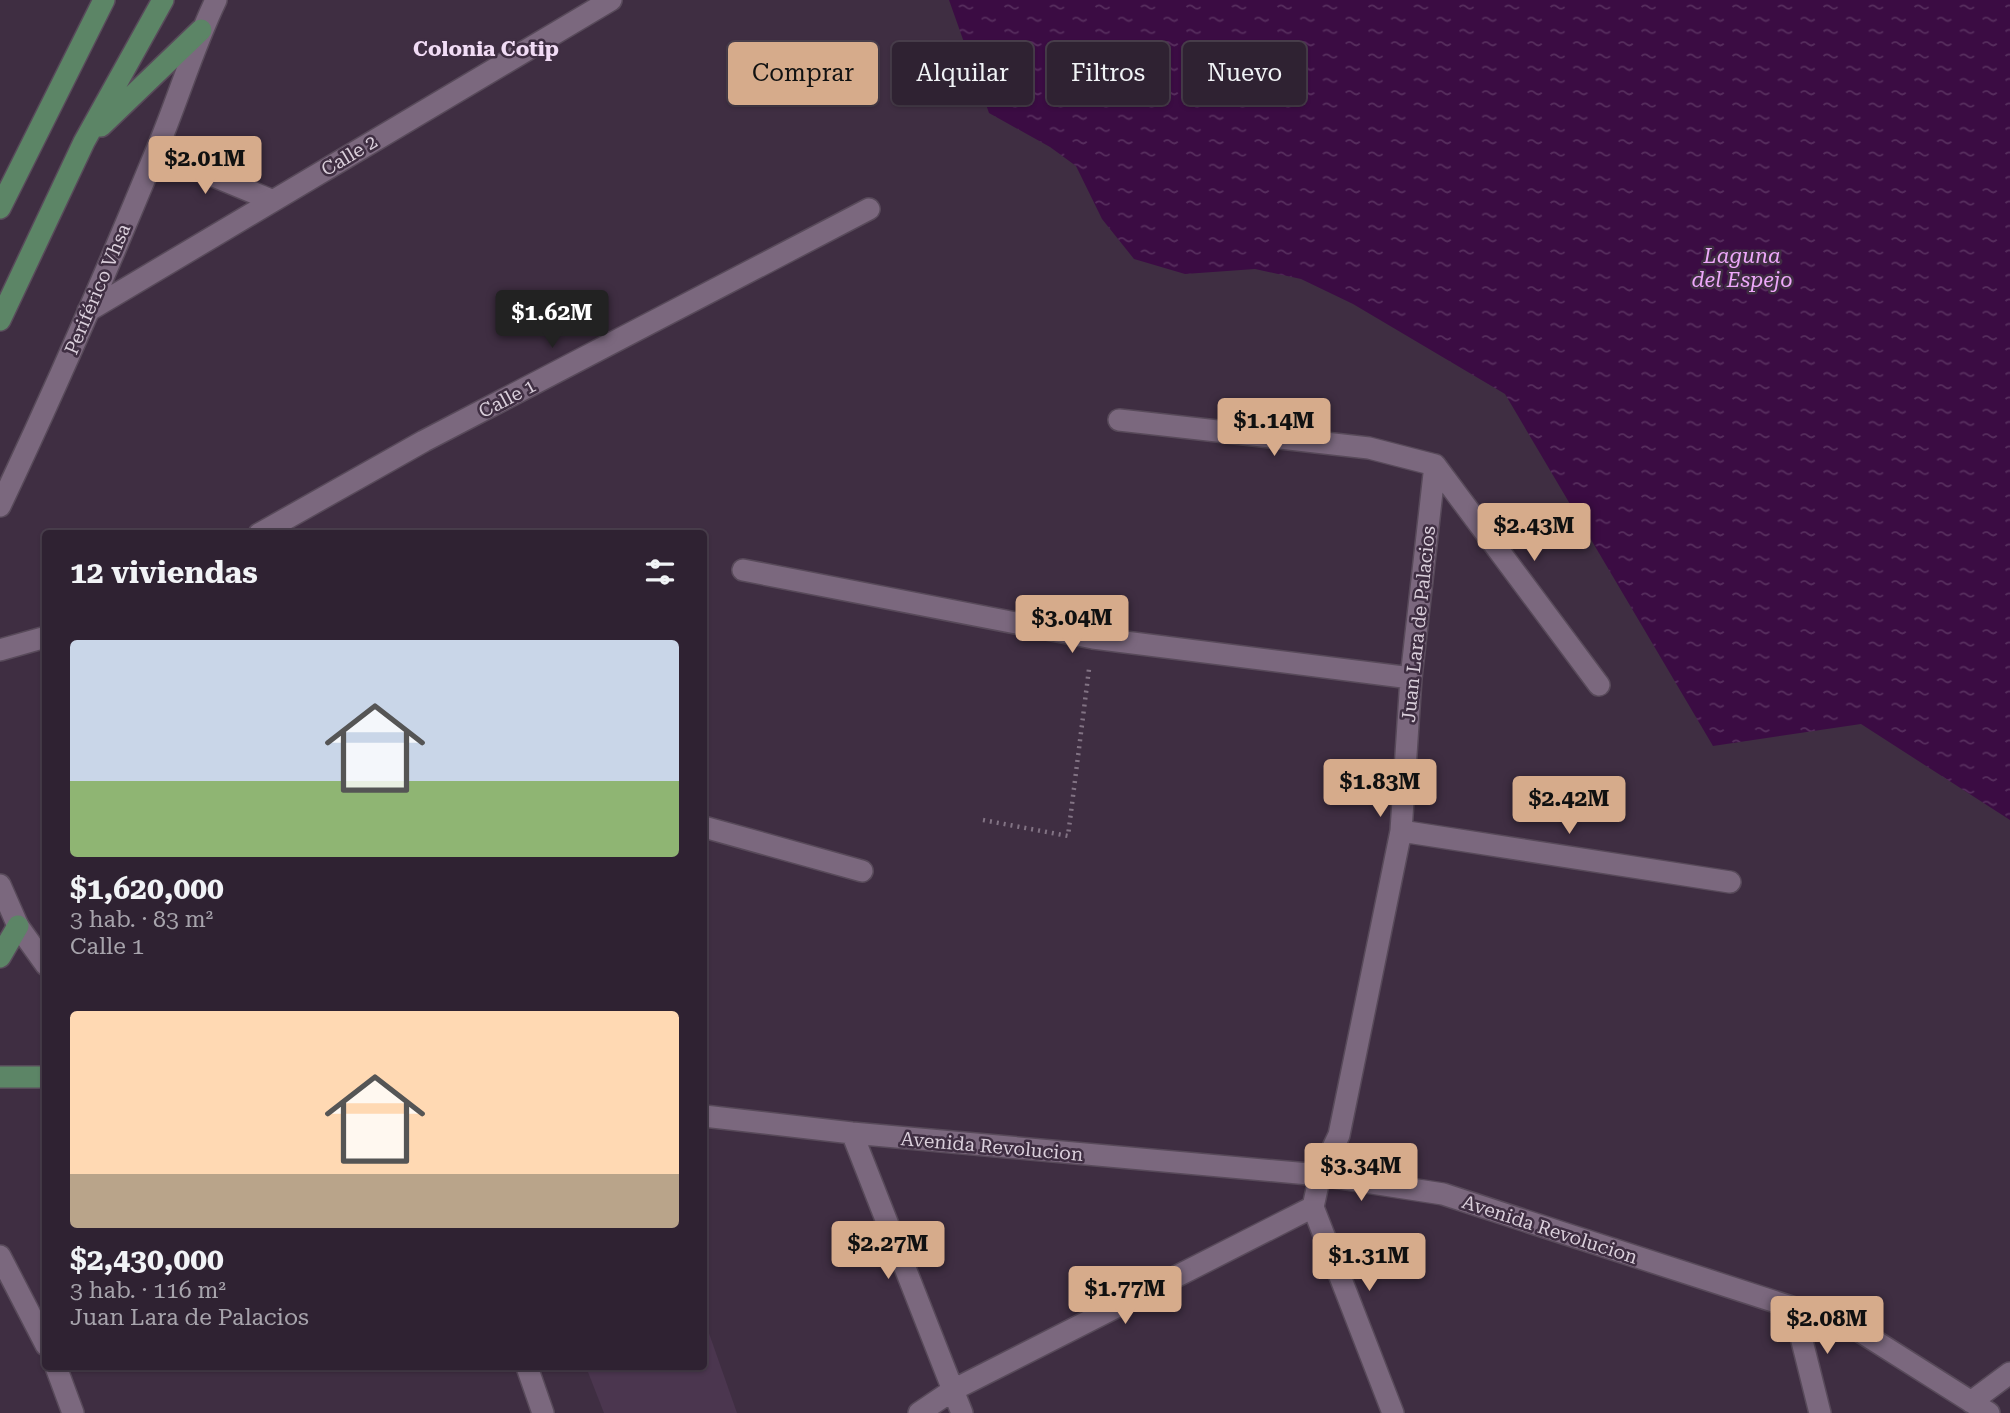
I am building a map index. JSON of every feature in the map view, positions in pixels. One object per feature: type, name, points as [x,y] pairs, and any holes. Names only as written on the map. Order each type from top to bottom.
[{"type":"main road","points":[[0,208],[104,0]]},
{"type":"main road","points":[[0,320],[84,142],[163,0]]},
{"type":"main road","points":[[84,142],[201,30]]},
{"type":"main road","points":[[0,957],[18,926]]},
{"type":"main road","points":[[4,1082],[42,1077]]},
{"type":"street","points":[[201,0],[201,30]]},
{"type":"street","points":[[201,30],[216,0]]},
{"type":"street","name":"Calle 2","points":[[88,311],[611,0]]},
{"type":"street","name":"Periférico Vhsa","points":[[0,506],[156,152],[201,30]]},
{"type":"street","points":[[156,152],[271,200]]},
{"type":"street","name":"Calle 1","points":[[266,530],[424,441],[869,209]]},
{"type":"street","points":[[1119,420],[1369,448],[1435,466],[1599,685]]},
{"type":"street","name":"Juan Lara de Palacios","points":[[1313,1207],[1320,1175],[1339,1135],[1401,831],[1410,678],[1435,466]]},
{"type":"street","points":[[743,570],[1093,638],[1410,678]]},
{"type":"street","points":[[0,650],[42,637]]},
{"type":"street","points":[[707,828],[862,871]]},
{"type":"street","points":[[1401,831],[1730,882]]},
{"type":"street","points":[[0,884],[18,926],[42,959]]},
{"type":"street","name":"Avenida Revolucion","points":[[707,1116],[852,1133],[1320,1175],[1443,1194],[1853,1327],[1980,1407]]},
{"type":"street","points":[[852,1133],[962,1413]]},
{"type":"street","points":[[919,1413],[953,1390],[1313,1207],[1392,1413]]},
{"type":"street","points":[[0,1256],[42,1337]]},
{"type":"street","points":[[1794,1309],[1820,1413]]},
{"type":"street","points":[[57,1370],[73,1413]]},
{"type":"street","points":[[528,1370],[543,1413]]},
{"type":"street","points":[[1980,1407],[2010,1373]]},
{"type":"path","points":[[983,820],[1068,836],[1093,638]]},
{"type":"shaded area","points":[[707,1328],[737,1413],[604,1413],[587,1370],[707,1370]]},
{"type":"water","name":"Laguna del Espejo","points":[[949,0],[2010,0],[2010,820],[1861,724],[1713,746],[1505,394],[1353,304],[1301,279],[1255,269],[1185,274],[1134,259],[1102,219],[1076,166],[1050,147],[989,113],[986,105],[1033,105],[1033,42],[964,42]]},
{"type":"district","name":"Colonia Cotip","points":[[486,49]]}]
